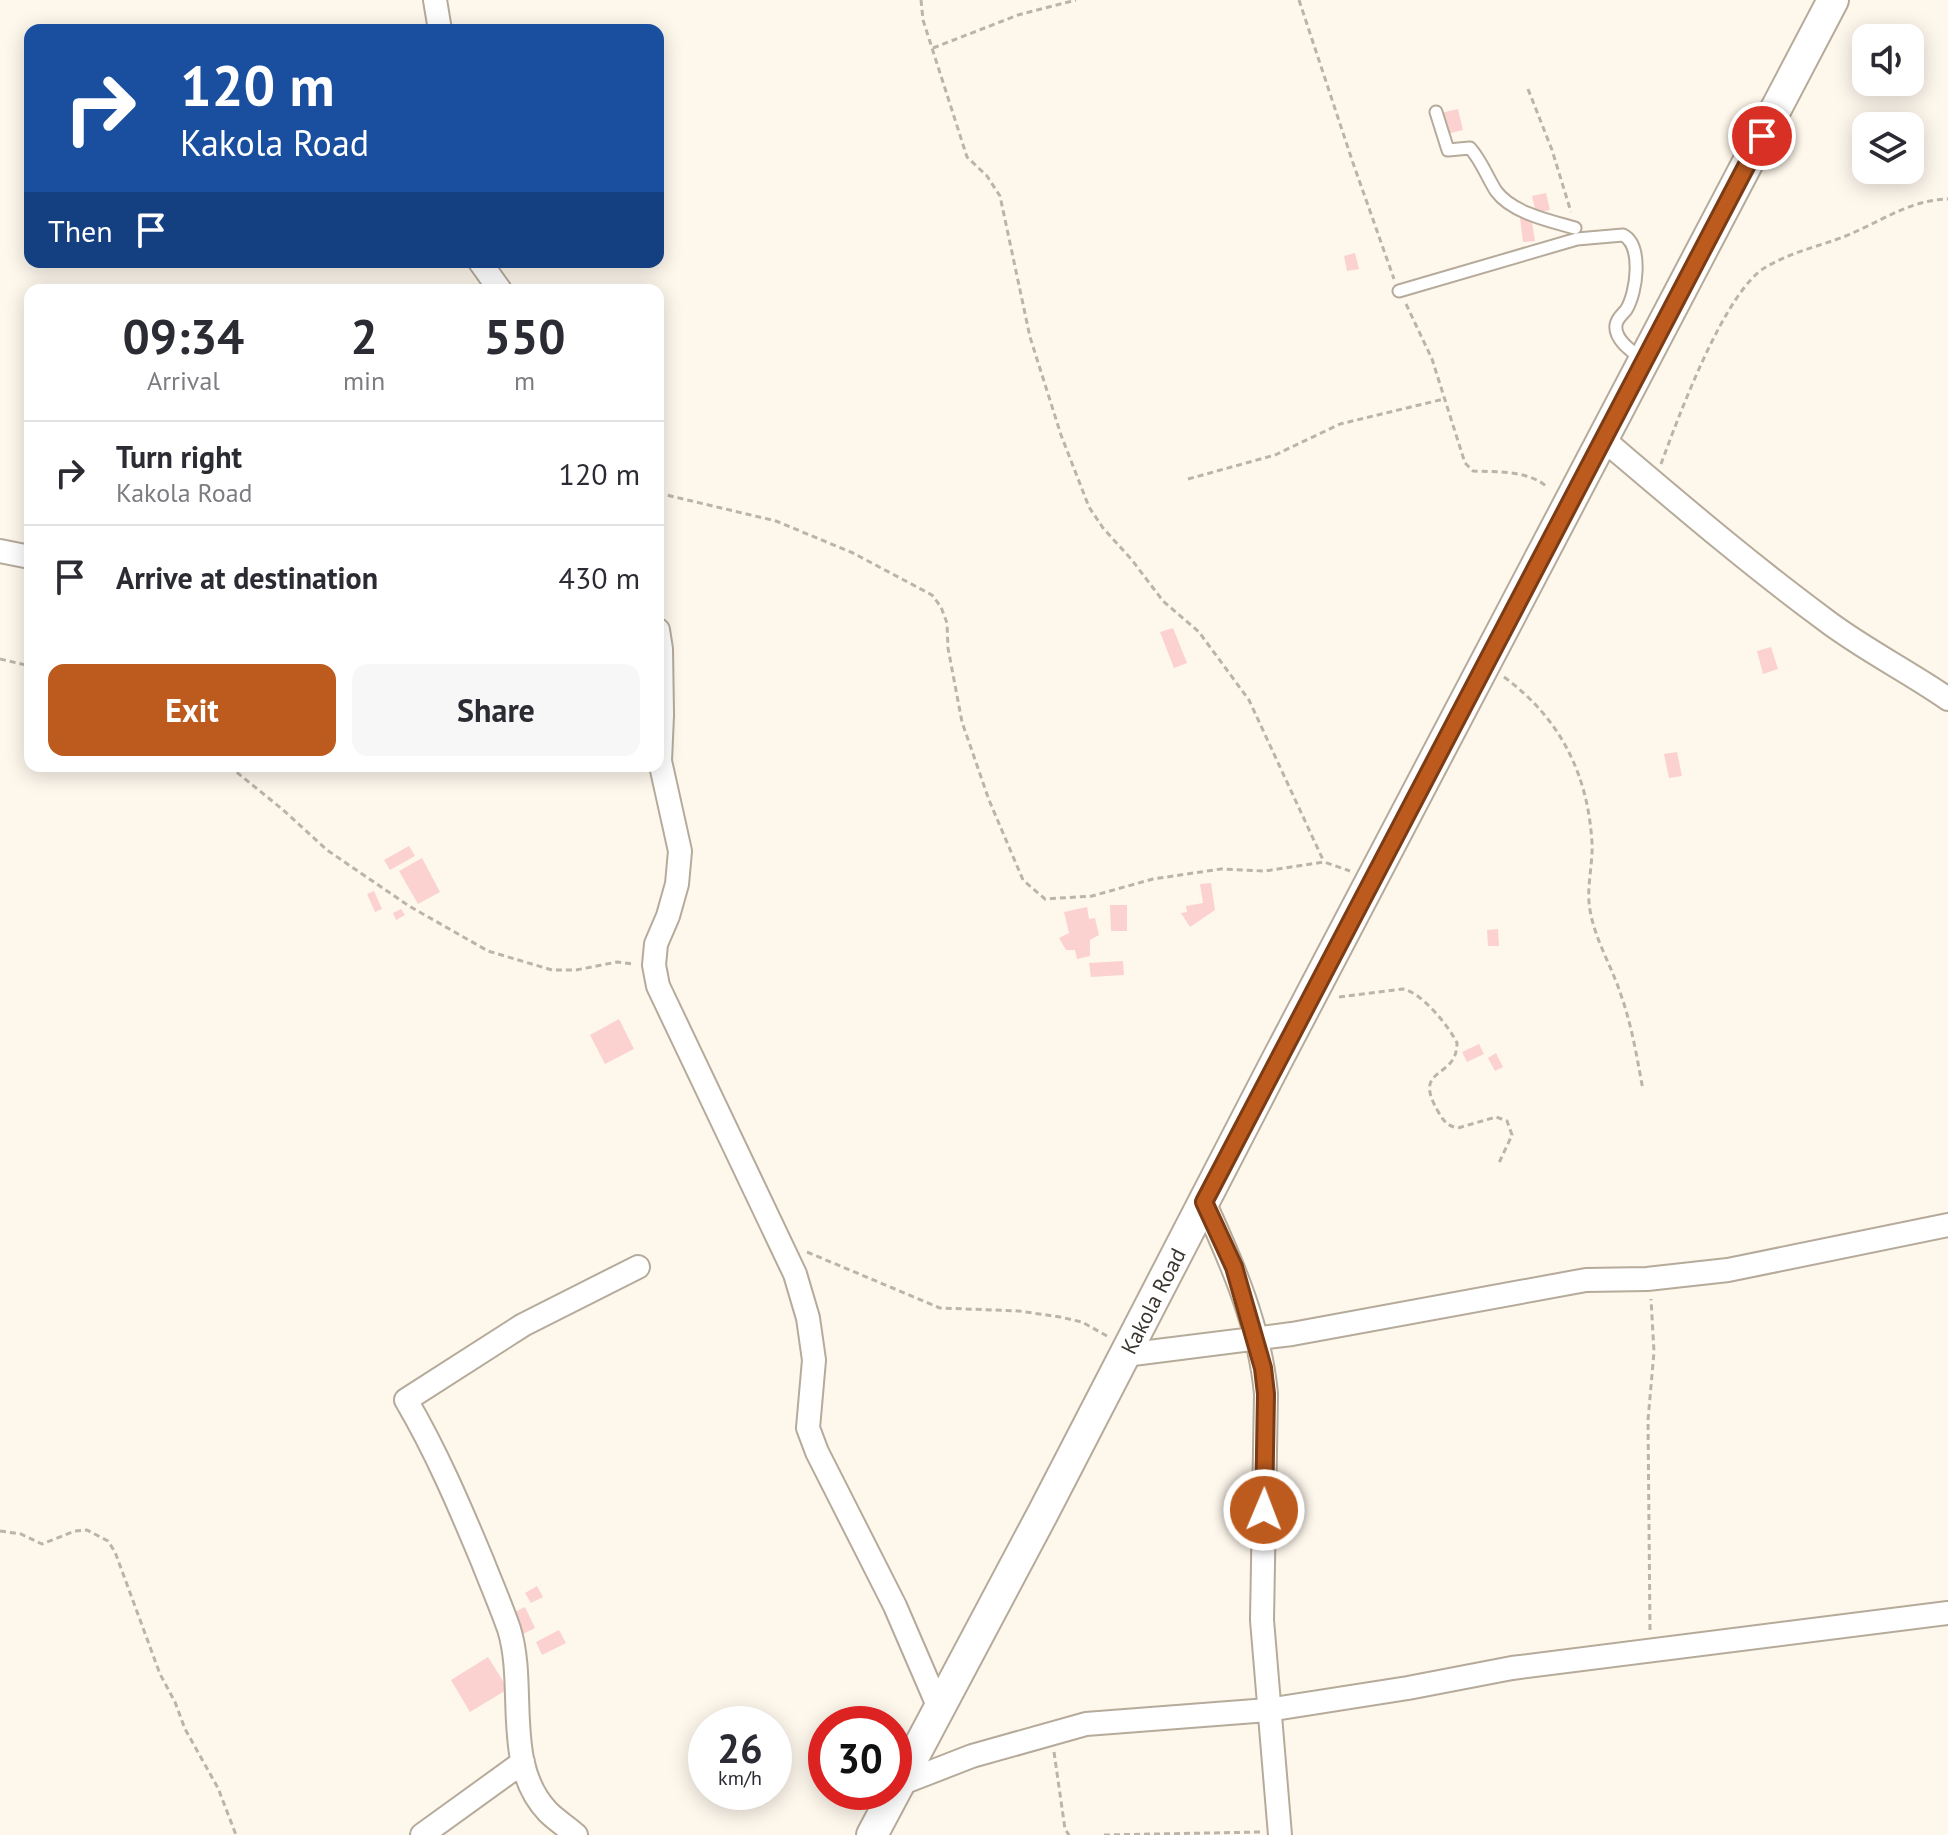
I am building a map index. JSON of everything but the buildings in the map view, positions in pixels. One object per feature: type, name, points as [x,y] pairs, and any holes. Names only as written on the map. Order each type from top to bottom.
[{"type":"main road","name":"Kakola Road","points":[[912,1761],[1833,0]]},
{"type":"main road","name":"Kakola Road","points":[[872,1835],[886,1810]]},
{"type":"street","points":[[435,0],[439,24]]},
{"type":"street","points":[[1604,440],[1826,621],[1909,671],[1948,699]]},
{"type":"street","points":[[0,551],[24,556]]},
{"type":"street","points":[[662,772],[680,851],[674,895],[656,944],[654,965],[658,986],[795,1274],[808,1318],[814,1360],[808,1428],[817,1452],[895,1606],[939,1708]]},
{"type":"street","points":[[1204,1202],[1234,1267],[1263,1368],[1266,1394],[1261,1594],[1280,1834]]},
{"type":"street","points":[[1124,1357],[1255,1340],[1586,1280],[1647,1279],[1728,1270],[1948,1225]]},
{"type":"street","points":[[576,1835],[546,1811],[526,1775],[510,1632],[463,1515],[427,1436],[406,1400],[523,1325],[638,1267]]},
{"type":"street","points":[[912,1779],[972,1756],[1050,1733],[1117,1721],[1268,1710],[1512,1668],[1948,1613]]},
{"type":"street","points":[[422,1835],[523,1762]]},
{"type":"lane","points":[[1436,112],[1448,150],[1470,148],[1499,195],[1507,202],[1540,218],[1575,228]]},
{"type":"lane","points":[[1399,291],[1577,239],[1623,235],[1629,238],[1633,246],[1635,277],[1627,308],[1618,319],[1616,328],[1622,341],[1645,361]]},
{"type":"path","points":[[921,0],[923,20],[967,157],[987,176],[1000,196],[1030,337],[1061,435],[1089,507],[1163,601],[1199,632],[1249,700],[1324,862]]},
{"type":"path","points":[[933,48],[1018,15],[1076,0]]},
{"type":"path","points":[[1528,89],[1555,159],[1575,228]]},
{"type":"path","points":[[1654,482],[1686,395],[1724,320],[1749,281],[1764,268],[1856,232],[1908,205],[1948,199]]},
{"type":"path","points":[[1188,479],[1275,455],[1340,424],[1444,399]]},
{"type":"path","points":[[664,494],[776,521],[853,553],[932,595],[947,623],[948,648],[962,722],[989,800],[1023,880],[1045,899],[1092,896],[1153,879],[1221,869],[1265,871],[1324,862],[1372,878]]},
{"type":"path","points":[[0,659],[24,665]]},
{"type":"path","points":[[1485,663],[1538,706],[1562,737],[1572,759],[1582,788],[1592,841],[1589,908],[1630,1025],[1643,1090]]},
{"type":"path","points":[[236,772],[327,850],[409,906],[488,951],[552,970],[631,963],[658,986]]},
{"type":"path","points":[[1307,1003],[1403,989],[1412,990],[1423,997],[1457,1043],[1455,1058],[1430,1081],[1428,1093],[1440,1115],[1452,1127],[1496,1117],[1507,1121],[1512,1135],[1498,1165]]},
{"type":"path","points":[[781,1241],[940,1308],[1019,1311],[1082,1322],[1106,1334],[1124,1357]]},
{"type":"path","points":[[1647,1279],[1654,1328],[1648,1420],[1651,1650]]},
{"type":"path","points":[[0,1531],[21,1534],[42,1544],[75,1531],[87,1530],[108,1541],[124,1570],[160,1674],[185,1729],[218,1788],[236,1835]]},
{"type":"path","points":[[1050,1733],[1065,1829],[1069,1835]]},
{"type":"path","points":[[1104,1835],[1226,1831],[1280,1834]]},
{"type":"route","points":[[1264,1510],[1266,1394],[1263,1368],[1234,1267],[1204,1202],[1762,136]]}]
